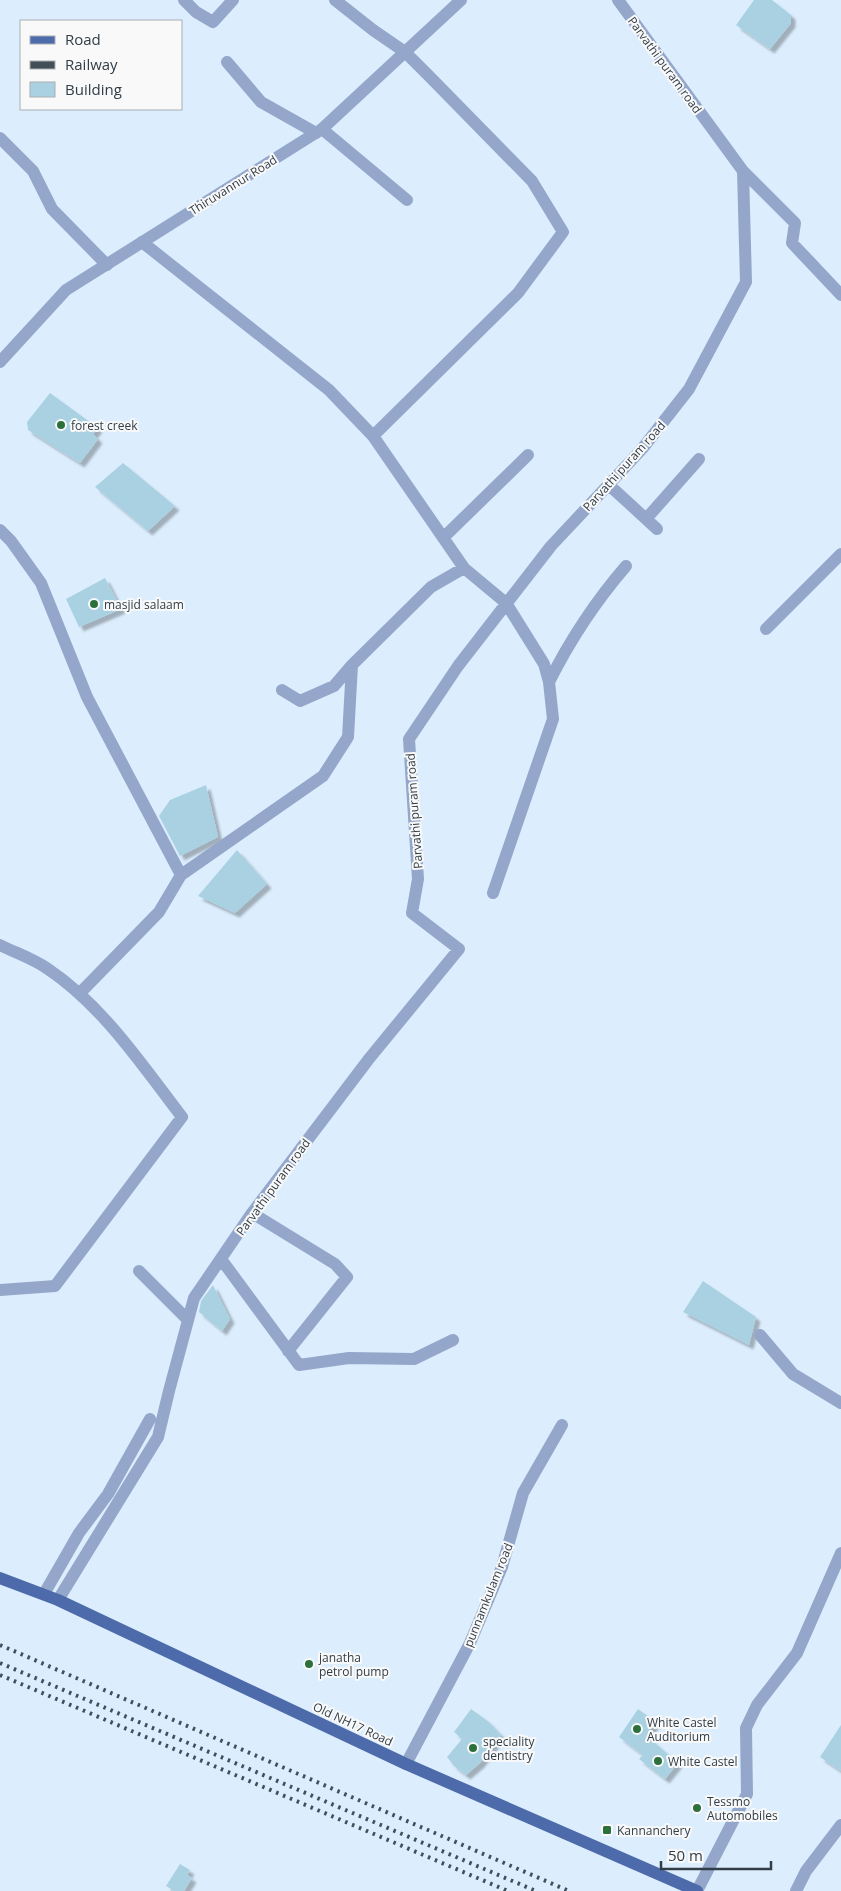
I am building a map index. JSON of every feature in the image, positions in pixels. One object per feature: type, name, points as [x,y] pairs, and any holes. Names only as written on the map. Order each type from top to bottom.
[{"type":"main road","name":"Old NH17 Road","points":[[0,1578],[58,1600],[406,1764],[697,1891]]},
{"type":"street","points":[[184,0],[196,12],[213,22],[233,0]]},
{"type":"street","points":[[335,0],[405,52],[532,181],[563,232],[518,293],[373,436]]},
{"type":"street","name":"Thiruvannur Road","points":[[0,362],[66,290],[319,131],[461,0]]},
{"type":"street","name":"Parvathi puram road","points":[[58,1600],[158,1436],[194,1298],[252,1213],[368,1060],[459,949],[412,913],[418,879],[409,739],[458,666],[552,546],[642,449],[690,389],[746,282],[743,171],[618,0]]},
{"type":"street","points":[[227,62],[260,102],[319,131],[407,200]]},
{"type":"street","points":[[0,138],[33,172],[52,209],[107,264]]},
{"type":"street","points":[[743,171],[795,223],[792,243],[841,295]]},
{"type":"street","points":[[142,242],[329,390],[373,436],[464,568],[506,604],[544,664],[549,682],[553,720],[492,893]]},
{"type":"street","points":[[443,538],[528,455]]},
{"type":"street","points":[[646,519],[699,459]]},
{"type":"street","points":[[609,485],[657,529]]},
{"type":"street","points":[[0,530],[11,541],[41,583],[87,697],[181,875]]},
{"type":"street","points":[[766,629],[841,554]]},
{"type":"street","points":[[549,682],[564,653],[600,597],[626,566]]},
{"type":"street","points":[[282,690],[300,701],[334,686],[352,665],[431,587],[464,568]]},
{"type":"street","points":[[80,993],[159,912],[181,875],[323,776],[348,737],[352,665]]},
{"type":"street","points":[[0,945],[47,968],[80,993],[107,1022],[182,1117],[55,1286],[0,1290]]},
{"type":"street","points":[[252,1213],[335,1264],[347,1278],[288,1351]]},
{"type":"street","points":[[221,1259],[299,1365],[349,1358],[414,1359],[453,1340]]},
{"type":"street","points":[[138,1271],[188,1320]]},
{"type":"street","points":[[760,1335],[793,1374],[841,1403]]},
{"type":"street","points":[[44,1594],[79,1533],[108,1494],[150,1419]]},
{"type":"street","name":"punnamkulam road","points":[[406,1764],[470,1642],[502,1567],[522,1493],[562,1425]]},
{"type":"street","points":[[697,1891],[747,1794],[746,1728],[757,1705],[797,1653],[841,1554]]},
{"type":"street","points":[[796,1891],[806,1871],[841,1825]]},
{"type":"building","points":[[754,0],[772,0],[791,15],[791,23],[770,49],[736,25]]},
{"type":"building","name":"forest creek","points":[[50,393],[98,428],[93,434],[98,439],[80,463],[28,430],[27,422]]},
{"type":"building","points":[[123,463],[175,506],[148,531],[95,487]]},
{"type":"building","name":"masjid salaam","points":[[105,578],[121,609],[79,627],[66,599]]},
{"type":"building","points":[[206,785],[218,837],[180,856],[159,816],[170,800]]},
{"type":"building","points":[[237,850],[267,884],[235,913],[198,896]]},
{"type":"building","points":[[703,1281],[756,1317],[749,1345],[683,1312]]},
{"type":"building","points":[[213,1285],[230,1319],[222,1331],[199,1312],[201,1301]]},
{"type":"building","name":"speciality dentistry","points":[[471,1709],[489,1722],[501,1735],[480,1763],[466,1775],[454,1766],[447,1757],[462,1739],[454,1732]]},
{"type":"building","points":[[638,1709],[656,1722],[646,1735],[678,1763],[665,1779],[639,1759],[643,1755],[619,1737]]},
{"type":"building","points":[[841,1725],[841,1771],[820,1757]]},
{"type":"building","points":[[180,1864],[190,1870],[187,1875],[192,1878],[184,1891],[174,1891],[166,1886]]},
{"type":"railway","points":[[0,1645],[569,1891]]},
{"type":"railway","points":[[0,1663],[536,1891]]},
{"type":"railway","points":[[0,1675],[508,1891]]},
{"type":"place","name":"forest creek","points":[[61,425]]},
{"type":"place","name":"masjid salaam","points":[[94,604]]},
{"type":"place","name":"janatha petrol pump","points":[[309,1664]]},
{"type":"place","name":"White Castel Auditorium","points":[[637,1729]]},
{"type":"place","name":"speciality dentistry","points":[[473,1748]]},
{"type":"place","name":"White Castel","points":[[658,1761]]},
{"type":"place","name":"Tessmo Automobiles","points":[[697,1808]]},
{"type":"place","name":"Kannanchery","points":[[607,1830]]}]
